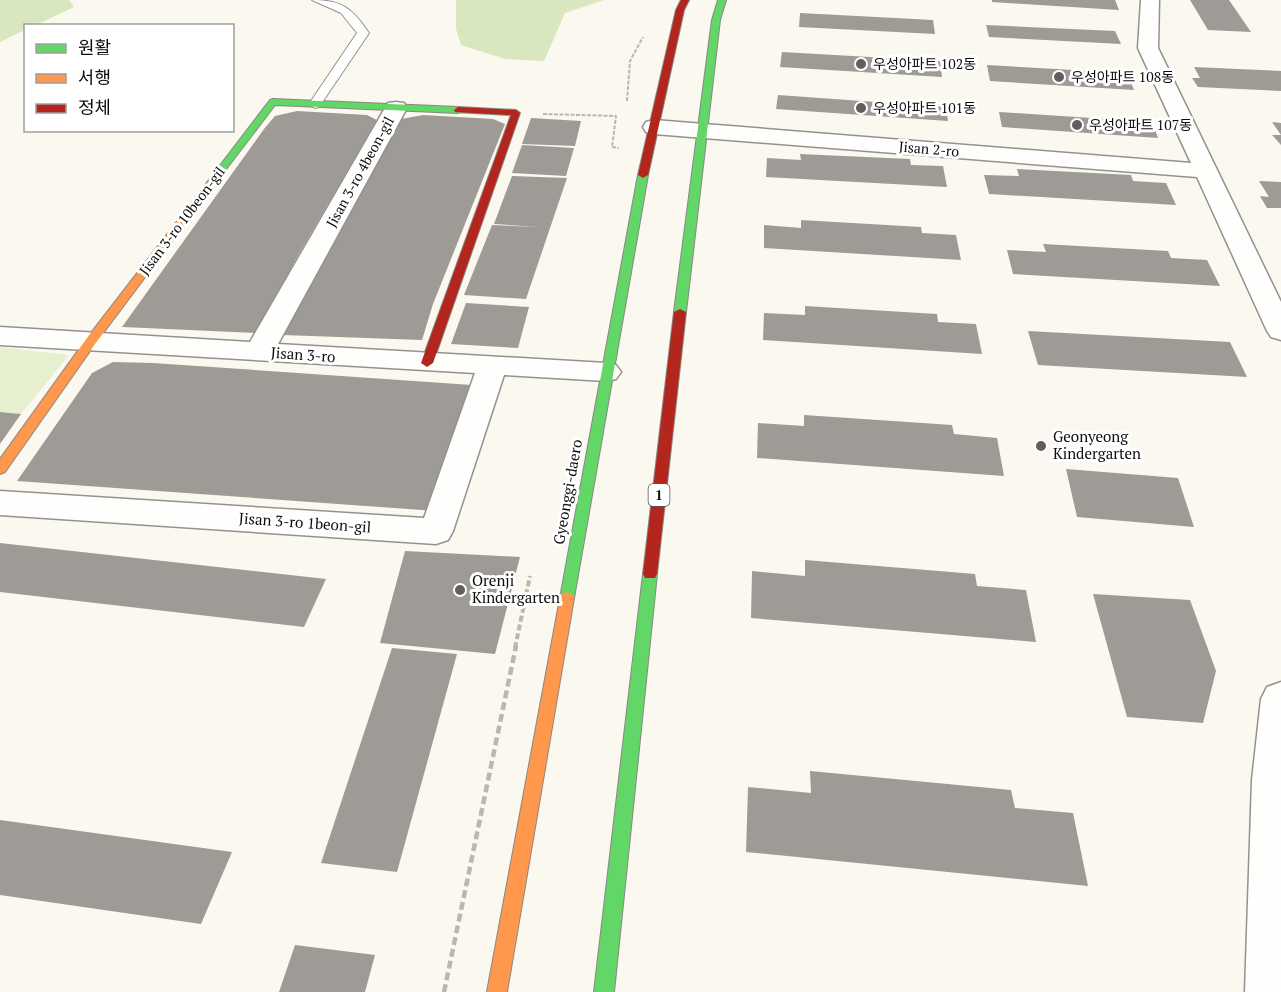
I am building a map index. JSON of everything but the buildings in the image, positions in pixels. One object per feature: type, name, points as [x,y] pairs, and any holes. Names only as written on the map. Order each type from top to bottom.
[{"type":"main road","name":"Gyeonggi-daero","points":[[497,992],[634,215],[680,10],[685,0]]},
{"type":"main road","name":"1","points":[[604,992],[676,330],[717,20],[722,0]]},
{"type":"main road","name":"Jisan 3-ro 10beon-gil","points":[[91,340],[273,102],[315,104]]},
{"type":"main road","points":[[315,104],[396,108]]},
{"type":"main road","name":"Jisan 3-ro 4beon-gil","points":[[396,108],[516,113]]},
{"type":"main road","points":[[427,363],[516,113]]},
{"type":"main road","points":[[0,469],[91,340]]},
{"type":"street","points":[[1150,0],[1148,48],[1281,331]]},
{"type":"street","name":"Jisan 3-ro 4beon-gil","points":[[259,352],[396,108]]},
{"type":"street","name":"Jisan 2-ro","points":[[654,127],[1204,171]]},
{"type":"street","name":"Jisan 3-ro","points":[[0,336],[606,372]]},
{"type":"street","name":"Jisan 3-ro 1beon-gil","points":[[0,502],[436,531],[492,367]]},
{"type":"street","points":[[1269,992],[1273,780],[1281,699]]},
{"type":"lane","points":[[315,104],[363,33],[349,13],[340,7],[318,0]]},
{"type":"path","points":[[516,113],[616,116],[612,147],[649,150]]},
{"type":"green space","points":[[0,0],[69,0],[74,7],[38,24],[24,24],[24,30],[0,42]]},
{"type":"green space","points":[[456,0],[604,0],[565,13],[544,61],[505,59],[461,45],[456,29]]},
{"type":"green space","points":[[0,347],[69,355],[21,414],[0,412]]},
{"type":"traffic: fast","points":[[680,312],[716,20],[722,0]]},
{"type":"traffic: fast","points":[[208,187],[273,102],[458,110]]},
{"type":"traffic: fast","points":[[567,598],[643,175]]},
{"type":"traffic: fast","points":[[604,992],[650,574]]},
{"type":"traffic: slow","points":[[0,469],[91,341],[208,187]]},
{"type":"traffic: slow","points":[[497,992],[567,598]]},
{"type":"traffic: jam","points":[[643,175],[680,10],[685,0]]},
{"type":"traffic: jam","points":[[427,363],[516,113],[458,110]]},
{"type":"traffic: jam","points":[[650,574],[680,312]]},
{"type":"place","name":"우성아파트 102동","points":[[861,64]]},
{"type":"place","name":"우성아파트 108동","points":[[1059,77]]},
{"type":"place","name":"우성아파트 101동","points":[[861,108]]},
{"type":"place","name":"우성아파트 107동","points":[[1077,125]]},
{"type":"place","name":"Geonyeong Kindergarten","points":[[1041,446]]},
{"type":"place","name":"Orenji Kindergarten","points":[[460,590]]}]
